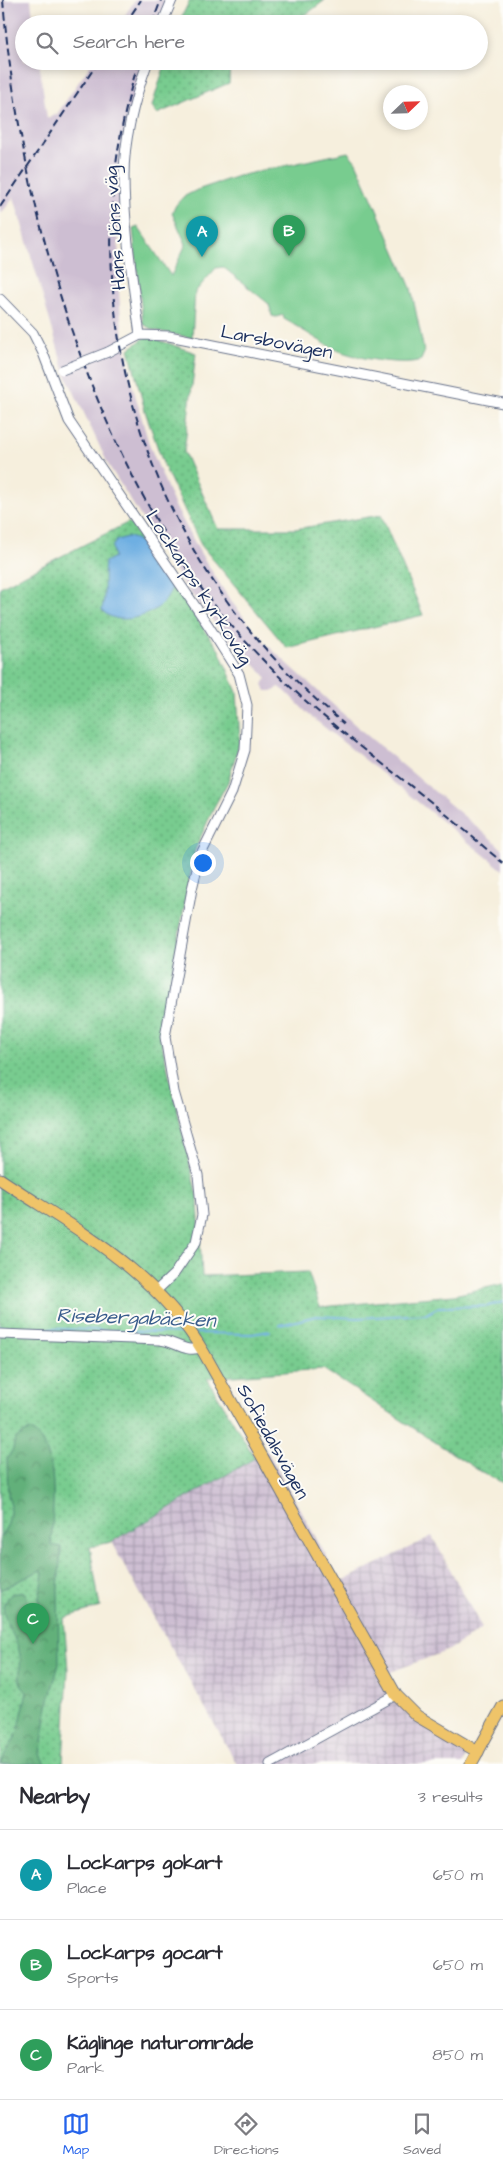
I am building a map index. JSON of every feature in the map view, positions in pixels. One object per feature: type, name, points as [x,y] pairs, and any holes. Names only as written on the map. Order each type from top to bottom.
[{"type":"main road","name":"Sofiedalsvägen","points":[[0,1179],[121,1260],[157,1290],[185,1324],[199,1346],[396,1695],[417,1716],[478,1752]]},
{"type":"main road","points":[[471,1764],[501,1708]]},
{"type":"street","points":[[166,15],[172,0]]},
{"type":"street","name":"Hans Jöns väg","points":[[140,335],[125,203],[124,175],[133,114],[145,70]]},
{"type":"street","name":"Lockarps kyrkoväg","points":[[0,299],[33,333],[69,421],[208,625],[238,674],[248,705],[245,750],[240,767],[232,792],[200,856],[165,1037],[174,1092],[198,1174],[202,1215],[196,1242],[174,1274],[157,1290]]},
{"type":"street","name":"Larsbovägen","points":[[51,375],[108,352],[140,335],[169,336],[503,403]]},
{"type":"street","points":[[0,1334],[164,1340],[186,1350],[199,1346]]},
{"type":"street","points":[[270,1764],[396,1695]]},
{"type":"shaded area","points":[[0,0],[31,0],[33,15],[15,15],[15,70],[40,70],[47,118],[57,114],[87,70],[143,70],[122,158],[119,196],[118,278],[121,320],[131,380],[149,444],[174,504],[201,554],[230,600],[266,644],[362,731],[495,842],[503,850],[503,870],[309,715],[285,691],[279,687],[274,691],[266,691],[263,684],[267,678],[219,628],[184,585],[109,466],[65,373],[14,197],[0,215]]},
{"type":"shaded area","points":[[135,0],[169,0],[162,15],[125,15]]},
{"type":"shaded area","points":[[267,1451],[341,1582],[432,1536],[482,1628],[449,1650],[380,1676],[394,1698],[465,1745],[467,1754],[463,1764],[237,1764],[111,1542]]},
{"type":"green space","points":[[190,0],[325,0],[304,15],[182,15]]},
{"type":"green space","points":[[163,70],[230,70],[229,83],[157,114],[152,106]]},
{"type":"green space","points":[[348,152],[356,162],[411,288],[424,353],[421,360],[414,362],[383,361],[352,355],[338,350],[284,319],[283,315],[272,316],[269,304],[223,267],[216,268],[195,292],[192,338],[153,330],[143,324],[133,229],[138,227],[171,276],[186,244],[172,213],[183,197],[197,190],[238,176]]},
{"type":"green space","points":[[147,336],[196,353],[184,452],[218,529],[295,529],[381,515],[423,615],[287,648],[201,545],[164,466],[145,411],[129,349]]},
{"type":"green space","points":[[129,522],[219,650],[237,692],[240,741],[228,782],[214,807],[195,850],[160,1035],[198,1200],[202,1276],[308,1272],[320,1307],[454,1295],[503,1284],[503,1483],[478,1470],[323,1369],[207,1378],[255,1458],[111,1542],[90,1547],[100,1607],[64,1618],[68,1670],[63,1764],[0,1764],[0,587]]},
{"type":"green space","points":[[30,1430],[40,1439],[47,1452],[53,1482],[51,1545],[61,1547],[58,1589],[59,1664],[49,1700],[40,1754],[45,1764],[0,1764],[18,1732],[27,1692],[21,1684],[20,1655],[3,1606],[11,1594],[24,1592],[31,1615],[36,1619],[43,1572],[41,1570],[0,1590],[0,1538],[8,1524],[11,1506],[8,1495],[7,1459],[13,1449],[15,1439]]},
{"type":"water","points":[[127,537],[139,541],[148,548],[172,587],[165,600],[156,609],[141,616],[123,619],[108,615],[102,610],[105,562],[114,557],[112,547],[117,540]]},
{"type":"waterway","name":"Risebergabäcken","points":[[280,1325],[316,1316],[357,1318],[426,1314],[439,1307],[488,1306],[503,1302]]},
{"type":"waterway","name":"Risebergabäcken","points":[[0,1327],[185,1333]]},
{"type":"waterway","name":"Risebergabäcken","points":[[195,1333],[252,1334],[270,1331]]},
{"type":"railway","points":[[3,0],[10,66],[21,133],[52,269],[73,335],[98,400],[126,462],[168,540],[220,612],[284,680],[324,717],[503,863]]},
{"type":"railway","points":[[131,15],[141,0]]},
{"type":"railway","points":[[155,15],[161,0]]},
{"type":"railway","points":[[0,207],[93,70]]},
{"type":"railway","points":[[137,70],[122,130],[113,200],[112,271],[119,342],[135,411],[158,478],[189,541],[227,601],[281,666],[344,724]]},
{"type":"place","name":"Lockarps gocart","points":[[289,256]]},
{"type":"place","name":"Lockarps gokart","points":[[202,257]]},
{"type":"place","name":"Käglinge naturområde","points":[[33,1644]]}]
